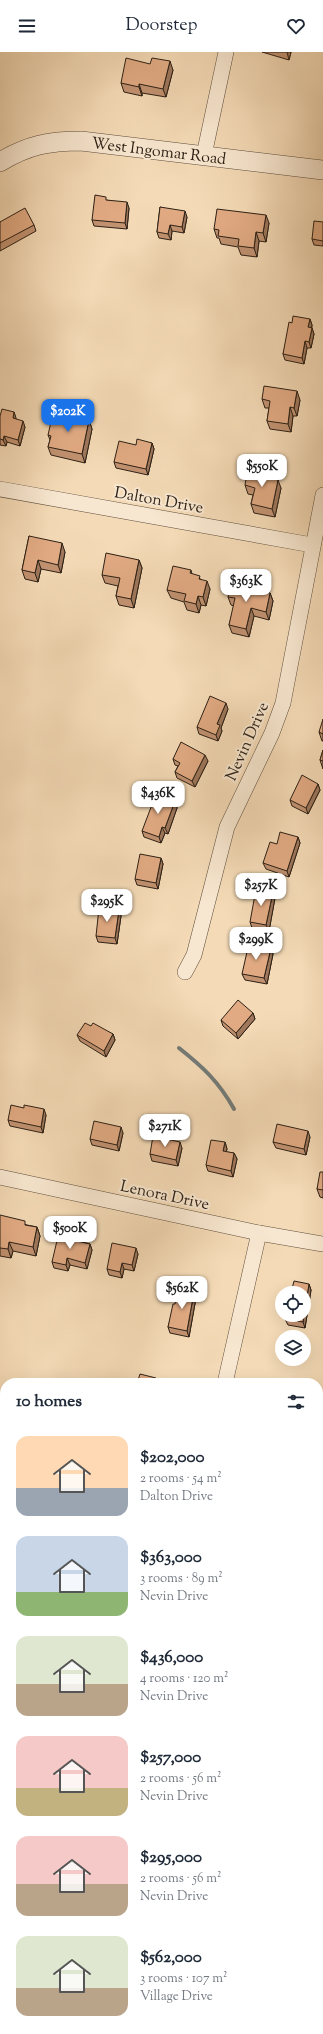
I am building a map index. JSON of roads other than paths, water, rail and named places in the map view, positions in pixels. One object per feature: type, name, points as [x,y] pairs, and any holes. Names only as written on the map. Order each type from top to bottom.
[{"type":"street","points":[[204,155],[226,52]]},
{"type":"street","name":"West Ingomar Road","points":[[0,162],[28,148],[56,141],[99,141],[323,170]]},
{"type":"street","name":"Dalton Drive","points":[[0,489],[312,545]]},
{"type":"street","name":"Nevin Drive","points":[[185,972],[194,956],[227,827],[272,733],[283,704],[312,545],[323,495]]},
{"type":"street","name":"Lenora Drive","points":[[0,1177],[260,1233],[323,1244]]},
{"type":"street","points":[[226,1378],[260,1233]]},
{"type":"waterway","points":[[179,1048],[210,1076],[234,1109]]}]
